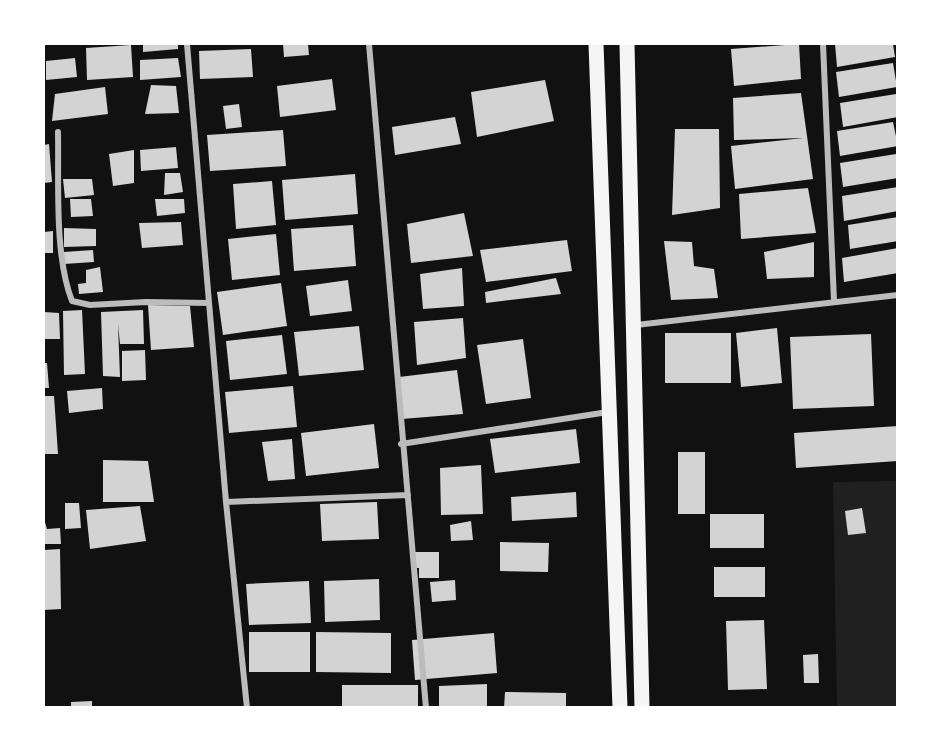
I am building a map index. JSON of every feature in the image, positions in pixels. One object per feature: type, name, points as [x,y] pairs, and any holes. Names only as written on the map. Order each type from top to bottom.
[{"type":"main road","points":[[596,44],[620,708]]},
{"type":"main road","points":[[627,44],[636,325],[642,708]]},
{"type":"street","points":[[187,44],[226,502],[247,708]]},
{"type":"street","points":[[369,44],[401,444],[408,495],[426,708]]},
{"type":"street","points":[[823,44],[834,301]]},
{"type":"street","points":[[58,132],[59,219],[66,285],[72,301],[90,305],[209,303]]},
{"type":"street","points":[[636,325],[897,295]]},
{"type":"street","points":[[401,444],[609,412]]},
{"type":"street","points":[[226,502],[408,495]]},
{"type":"shaded area","points":[[897,481],[897,707],[837,707],[833,482]]},
{"type":"building","points":[[143,44],[178,44],[178,49],[143,52]]},
{"type":"building","points":[[283,44],[308,44],[309,55],[284,57]]},
{"type":"building","points":[[799,44],[801,79],[734,86],[731,49]]},
{"type":"building","points":[[835,44],[893,44],[895,57],[837,67]]},
{"type":"building","points":[[131,45],[133,77],[87,80],[86,48]]},
{"type":"building","points":[[251,49],[253,77],[200,79],[199,51]]},
{"type":"building","points":[[75,58],[77,77],[46,80],[46,61]]},
{"type":"building","points":[[178,58],[181,77],[140,80],[140,60]]},
{"type":"building","points":[[893,63],[897,87],[839,97],[836,72]]},
{"type":"building","points":[[332,79],[336,110],[280,117],[277,86]]},
{"type":"building","points":[[545,80],[554,121],[477,137],[471,92]]},
{"type":"building","points":[[151,85],[176,86],[179,113],[145,114]]},
{"type":"building","points":[[105,87],[108,114],[52,121],[55,94]]},
{"type":"building","points":[[801,93],[813,179],[735,189],[731,146],[803,138],[734,140],[733,98]]},
{"type":"building","points":[[896,94],[898,117],[843,127],[840,103]]},
{"type":"building","points":[[239,104],[242,127],[226,129],[223,106]]},
{"type":"building","points":[[455,117],[461,144],[395,155],[392,127]]},
{"type":"building","points":[[893,122],[898,146],[840,156],[837,131]]},
{"type":"building","points":[[675,129],[719,129],[720,208],[672,215]]},
{"type":"building","points":[[283,130],[286,166],[210,171],[207,135]]},
{"type":"building","points":[[49,144],[52,182],[44,183],[44,145]]},
{"type":"building","points":[[176,147],[178,168],[141,171],[140,150]]},
{"type":"building","points":[[134,150],[134,183],[113,186],[109,154]]},
{"type":"building","points":[[896,154],[898,178],[843,187],[840,163]]},
{"type":"building","points":[[165,173],[180,173],[183,192],[164,195]]},
{"type":"building","points":[[355,174],[358,214],[285,220],[282,180]]},
{"type":"building","points":[[63,179],[92,179],[94,195],[65,198]]},
{"type":"building","points":[[272,181],[276,225],[236,229],[233,184]]},
{"type":"building","points":[[898,187],[898,211],[844,221],[842,196]]},
{"type":"building","points":[[808,188],[816,233],[741,239],[739,194]]},
{"type":"building","points":[[70,199],[91,199],[93,216],[71,217]]},
{"type":"building","points":[[155,199],[184,199],[185,213],[157,216]]},
{"type":"building","points":[[464,213],[473,256],[411,263],[407,224]]},
{"type":"building","points":[[898,217],[898,241],[850,249],[848,225]]},
{"type":"building","points":[[181,222],[183,245],[142,248],[139,223]]},
{"type":"building","points":[[353,225],[356,266],[294,271],[291,229]]},
{"type":"building","points":[[64,228],[96,229],[96,246],[64,247]]},
{"type":"building","points":[[53,231],[53,253],[44,253],[44,232]]},
{"type":"building","points":[[276,234],[280,275],[232,280],[228,239]]},
{"type":"building","points":[[567,240],[572,271],[486,282],[480,250]]},
{"type":"building","points":[[664,241],[692,242],[694,266],[714,269],[718,298],[671,300]]},
{"type":"building","points":[[814,242],[814,277],[767,279],[764,252]]},
{"type":"building","points":[[898,248],[898,273],[844,282],[842,258]]},
{"type":"building","points":[[93,250],[94,262],[64,264],[64,252]]},
{"type":"building","points":[[100,267],[103,292],[79,294],[78,284],[86,283],[86,270]]},
{"type":"building","points":[[462,268],[464,306],[423,309],[420,274]]},
{"type":"building","points":[[556,278],[561,294],[486,303],[485,292]]},
{"type":"building","points":[[348,280],[352,311],[310,316],[306,286]]},
{"type":"building","points":[[281,283],[287,326],[223,335],[217,292]]},
{"type":"building","points":[[148,305],[190,306],[194,347],[151,350]]},
{"type":"building","points":[[82,310],[85,374],[64,375],[63,311]]},
{"type":"building","points":[[143,310],[144,344],[120,344],[118,324],[120,377],[103,376],[101,312]]},
{"type":"building","points":[[44,312],[59,313],[60,339],[44,339]]},
{"type":"building","points":[[463,318],[466,358],[417,365],[414,322]]},
{"type":"building","points":[[359,326],[364,370],[299,376],[294,332]]},
{"type":"building","points":[[777,328],[782,383],[741,387],[736,333]]},
{"type":"building","points":[[665,333],[731,333],[731,383],[665,383]]},
{"type":"building","points":[[871,334],[874,406],[793,409],[790,337]]},
{"type":"building","points":[[282,335],[287,374],[230,380],[226,341]]},
{"type":"building","points":[[523,339],[531,398],[486,404],[477,345]]},
{"type":"building","points":[[145,350],[146,380],[122,381],[122,351]]},
{"type":"building","points":[[44,363],[47,363],[49,388],[44,388]]},
{"type":"building","points":[[457,370],[463,414],[402,419],[399,377]]},
{"type":"building","points":[[293,386],[297,427],[229,433],[225,392]]},
{"type":"building","points":[[102,388],[103,409],[69,413],[67,391]]},
{"type":"building","points":[[44,396],[54,396],[58,454],[44,454]]},
{"type":"building","points":[[374,424],[379,468],[306,476],[301,433]]},
{"type":"building","points":[[898,426],[898,461],[796,468],[794,433]]},
{"type":"building","points":[[576,429],[580,463],[495,473],[490,439]]},
{"type":"building","points":[[292,439],[295,479],[268,481],[262,442]]},
{"type":"building","points":[[678,452],[705,452],[705,514],[678,514]]},
{"type":"building","points":[[103,460],[148,461],[154,502],[103,502]]},
{"type":"building","points":[[481,465],[483,514],[441,515],[440,468]]},
{"type":"building","points":[[576,492],[577,517],[512,521],[511,497]]},
{"type":"building","points":[[377,502],[379,539],[322,541],[320,504]]},
{"type":"building","points":[[65,503],[79,503],[81,528],[65,529]]},
{"type":"building","points":[[140,506],[146,541],[90,549],[86,510]]},
{"type":"building","points":[[862,508],[866,533],[848,535],[845,511]]},
{"type":"building","points":[[710,514],[764,514],[764,548],[710,548]]},
{"type":"building","points":[[44,519],[47,529],[60,528],[61,544],[44,544]]},
{"type":"building","points":[[471,521],[473,540],[451,541],[450,525]]},
{"type":"building","points":[[500,542],[549,543],[548,572],[500,571]]},
{"type":"building","points":[[60,549],[61,609],[44,610],[44,550]]},
{"type":"building","points":[[412,552],[439,552],[439,578],[419,578],[419,568],[412,568]]},
{"type":"building","points":[[714,567],[765,567],[765,597],[714,597]]},
{"type":"building","points":[[379,579],[380,620],[325,622],[324,581]]},
{"type":"building","points":[[455,580],[456,600],[432,602],[430,582]]},
{"type":"building","points":[[309,581],[311,623],[249,625],[246,584]]},
{"type":"building","points":[[764,620],[767,689],[728,690],[726,621]]},
{"type":"building","points":[[249,632],[310,632],[310,672],[249,672]]},
{"type":"building","points":[[316,632],[391,633],[391,673],[316,672]]},
{"type":"building","points":[[494,633],[497,673],[415,680],[412,640]]},
{"type":"building","points":[[818,654],[819,683],[804,683],[803,655]]},
{"type":"building","points":[[487,684],[487,708],[439,708],[439,686]]},
{"type":"building","points":[[342,685],[418,685],[418,708],[342,708]]},
{"type":"building","points":[[505,692],[566,693],[566,708],[504,708]]},
{"type":"building","points":[[92,701],[92,708],[71,708],[71,702]]}]
